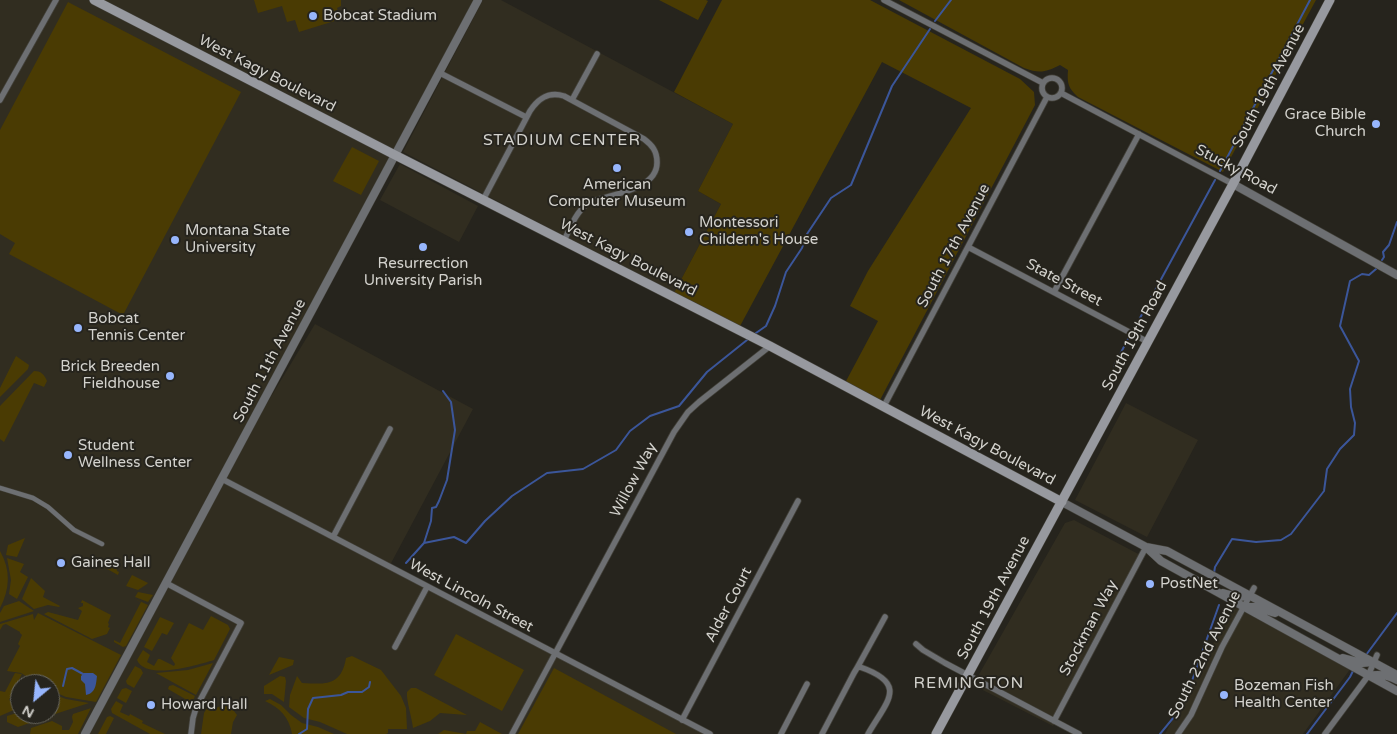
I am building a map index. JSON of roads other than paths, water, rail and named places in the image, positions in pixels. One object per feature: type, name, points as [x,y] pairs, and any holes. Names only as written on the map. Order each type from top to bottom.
[{"type":"main road","name":"West Kagy Boulevard","points":[[94,0],[394,156],[564,240],[770,346],[1062,502]]},
{"type":"main road","name":"South 19th Avenue","points":[[1234,184],[1330,0]]},
{"type":"main road","name":"South 19th Road","points":[[1062,502],[1234,184]]},
{"type":"main road","name":"South 19th Avenue","points":[[936,734],[1062,502]]},
{"type":"street","points":[[0,100],[56,0]]},
{"type":"street","name":"South 11th Avenue","points":[[85,734],[478,0]]},
{"type":"street","name":"Stucky Road","points":[[884,0],[1043,83],[1049,78],[1056,79],[1061,83],[1061,93],[1234,184],[1397,275]]},
{"type":"street","points":[[572,100],[597,54]]},
{"type":"street","points":[[440,74],[526,117]]},
{"type":"street","points":[[1043,83],[1043,92],[1047,97],[1056,98],[1061,93]]},
{"type":"street","points":[[483,200],[526,117],[536,102],[546,96],[560,95],[572,100],[644,139],[654,148],[657,167],[651,178],[641,185],[594,200],[583,207],[564,240]]},
{"type":"street","name":"South 17th Avenue","points":[[884,406],[1047,97]]},
{"type":"street","points":[[1054,292],[1139,134]]},
{"type":"street","name":"State Street","points":[[968,247],[1148,342]]},
{"type":"street","name":"Willow Way","points":[[512,734],[681,421],[699,402],[770,346]]},
{"type":"street","points":[[333,538],[390,429]]},
{"type":"street","name":"West Lincoln Street","points":[[222,479],[710,734]]},
{"type":"street","points":[[0,488],[33,498],[48,507],[74,530],[102,544]]},
{"type":"street","name":"Alder Court","points":[[682,720],[798,501]]},
{"type":"street","name":"West Kagy Boulevard","points":[[1062,502],[1146,547],[1161,561],[1243,608],[1397,691]]},
{"type":"street","name":"West Kagy Boulevard","points":[[1146,547],[1167,551],[1318,632],[1375,659],[1397,675]]},
{"type":"street","name":"Stockman Way","points":[[1054,721],[1146,547]]},
{"type":"street","points":[[1181,573],[1193,577],[1221,592],[1238,597],[1250,596]]},
{"type":"street","points":[[166,583],[241,623],[196,708],[191,734]]},
{"type":"street","points":[[395,648],[427,587]]},
{"type":"street","name":"South 22nd Avenue","points":[[1178,734],[1192,715],[1222,647],[1254,588]]},
{"type":"street","points":[[1243,608],[1255,607],[1270,611],[1300,627],[1318,632]]},
{"type":"street","points":[[822,734],[885,617]]},
{"type":"street","points":[[1296,636],[1314,642],[1348,660],[1362,663],[1375,659]]},
{"type":"street","points":[[916,644],[968,676],[1079,734]]},
{"type":"street","points":[[1325,734],[1368,676],[1375,659]]},
{"type":"street","points":[[857,668],[864,668],[884,678],[890,687],[889,698],[868,734]]},
{"type":"street","points":[[1368,676],[1384,675],[1397,680]]},
{"type":"street","points":[[780,734],[807,684]]},
{"type":"water","points":[[84,673],[93,673],[97,676],[94,690],[86,695],[85,684],[81,680],[81,676]]},
{"type":"waterway","points":[[935,21],[951,0]]},
{"type":"waterway","points":[[1220,171],[1310,0]]},
{"type":"waterway","points":[[756,333],[766,326],[786,272],[802,248],[807,234],[831,198],[851,185],[892,86],[930,29]]},
{"type":"waterway","points":[[1134,329],[1215,180]]},
{"type":"waterway","points":[[1382,260],[1384,257],[1383,252],[1389,245],[1397,222]]},
{"type":"waterway","points":[[1214,573],[1215,567],[1232,539],[1256,542],[1281,540],[1291,534],[1324,491],[1327,469],[1340,449],[1354,435],[1355,423],[1351,407],[1350,389],[1359,361],[1340,326],[1350,281],[1362,274],[1369,275],[1376,269]]},
{"type":"waterway","points":[[1114,366],[1129,337]]},
{"type":"waterway","points":[[406,563],[424,543],[454,537],[466,543],[485,521],[512,496],[547,473],[583,469],[616,450],[630,431],[650,416],[679,406],[707,372],[747,340]]},
{"type":"waterway","points":[[424,543],[431,521],[432,508],[436,507],[447,480],[455,430],[451,402],[443,391]]},
{"type":"waterway","points":[[1160,734],[1183,706],[1219,605]]},
{"type":"waterway","points":[[1366,655],[1397,613]]},
{"type":"waterway","points":[[63,686],[67,669],[72,668],[83,674]]},
{"type":"waterway","points":[[1307,734],[1354,669]]},
{"type":"waterway","points":[[299,734],[307,729],[308,709],[313,698],[341,695],[348,692],[362,692],[369,687],[370,682]]},
{"type":"place","name":"Bobcat Stadium","points":[[313,16]]},
{"type":"place","name":"Grace Bible Church","points":[[1376,124]]},
{"type":"place","name":"American Computer Museum","points":[[617,168]]},
{"type":"place","name":"Montessori Childern's House","points":[[689,232]]},
{"type":"place","name":"Montana State University","points":[[175,240]]},
{"type":"place","name":"Resurrection University Parish","points":[[423,247]]},
{"type":"place","name":"Bobcat Tennis Center","points":[[78,328]]},
{"type":"place","name":"Brick Breeden Fieldhouse","points":[[170,376]]},
{"type":"place","name":"Student Wellness Center","points":[[68,455]]},
{"type":"place","name":"Gaines Hall","points":[[61,563]]},
{"type":"place","name":"PostNet","points":[[1150,584]]},
{"type":"place","name":"Bozeman Fish Health Center","points":[[1224,695]]},
{"type":"place","name":"Howard Hall","points":[[151,705]]},
{"type":"district","name":"STADIUM CENTER","points":[[562,141]]},
{"type":"district","name":"REMINGTON","points":[[969,684]]}]
